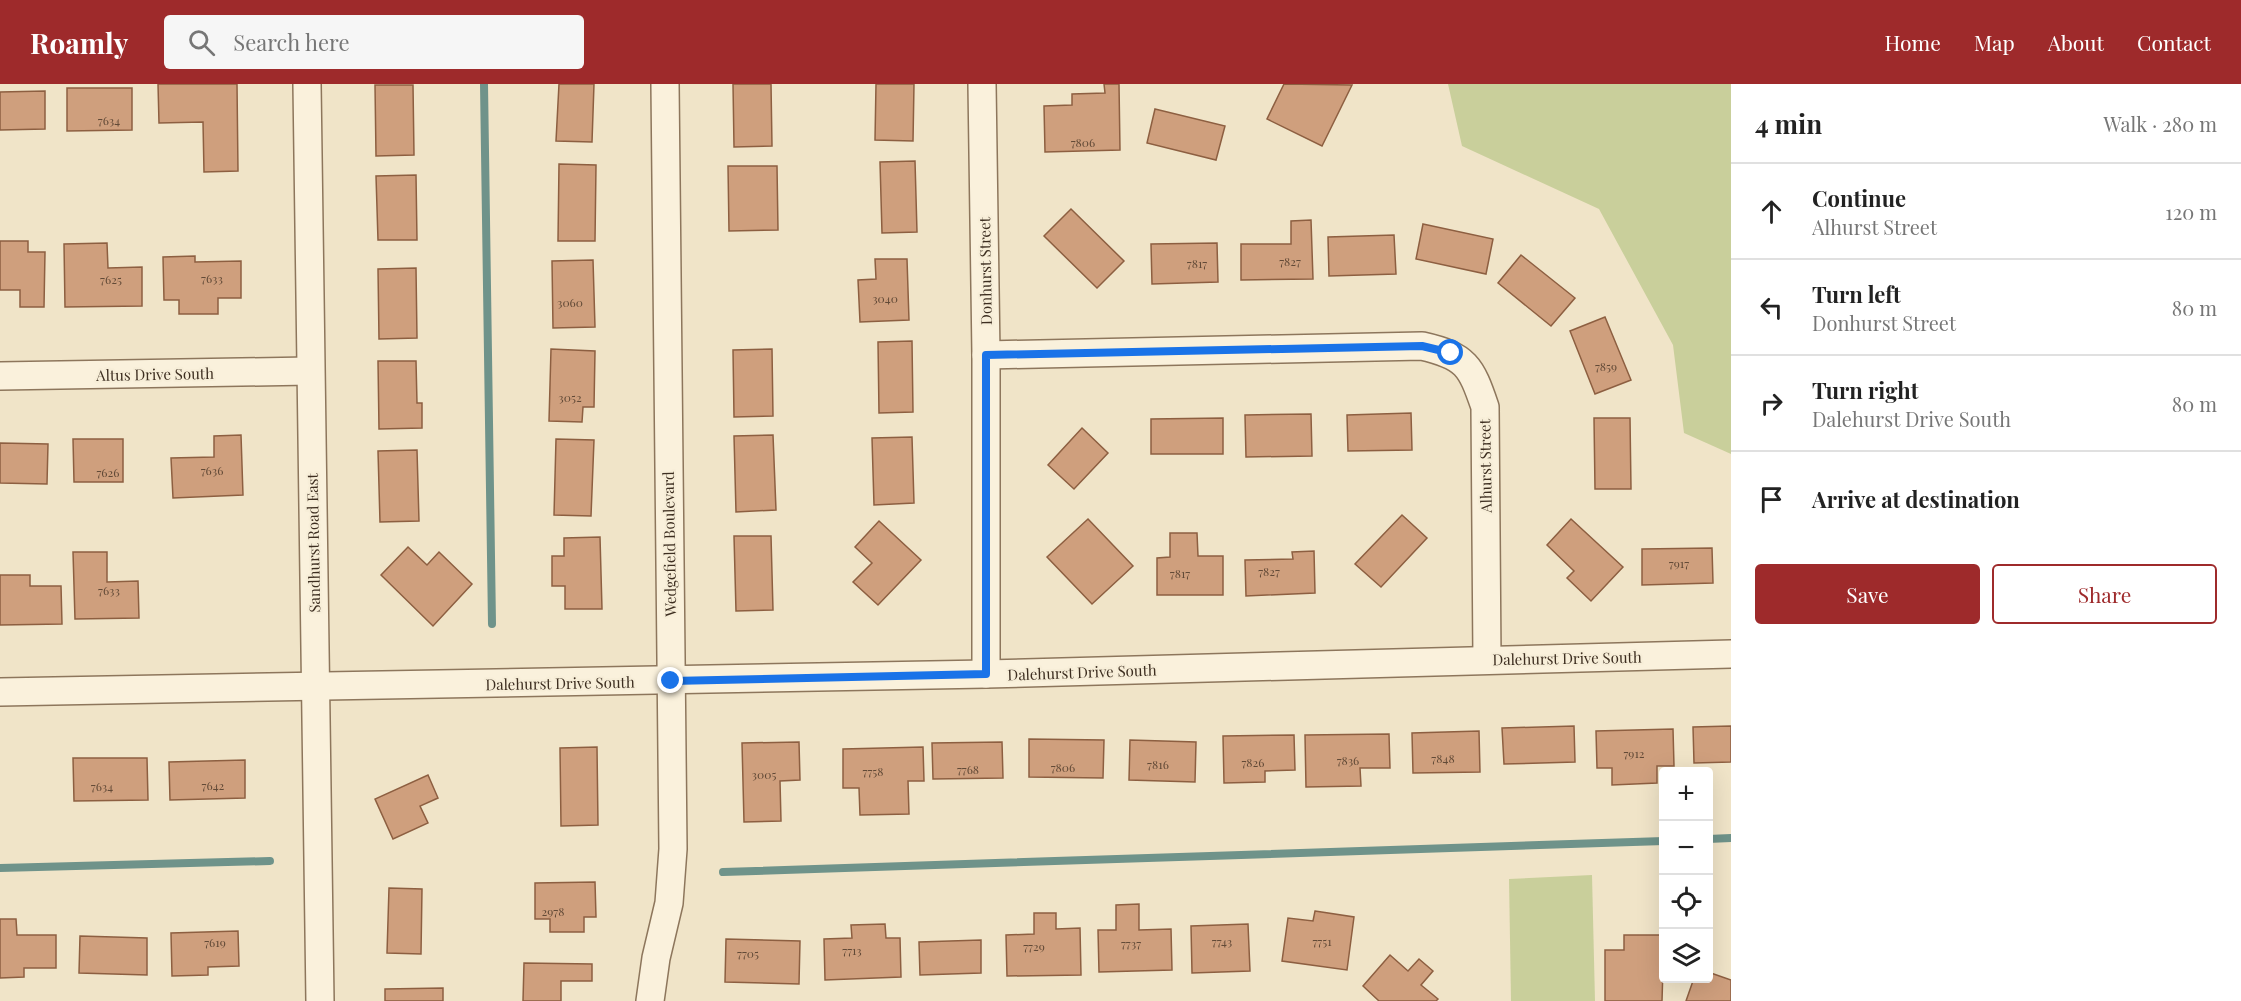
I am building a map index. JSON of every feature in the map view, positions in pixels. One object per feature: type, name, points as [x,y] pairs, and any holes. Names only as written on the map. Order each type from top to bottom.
[{"type":"street","name":"Sandhurst Road East","points":[[308,84],[320,1001]]},
{"type":"street","name":"Wedgefield Boulevard","points":[[650,1001],[656,958],[669,903],[673,849],[664,84]]},
{"type":"street","name":"Donhurst Street","points":[[982,84],[986,355],[986,674]]},
{"type":"street","name":"Alhurst Street","points":[[986,355],[1422,346],[1451,353],[1474,374],[1485,407],[1488,660]]},
{"type":"street","name":"Altus Drive South","points":[[0,376],[310,371]]},
{"type":"street","name":"Dalehurst Drive South","points":[[0,692],[671,681],[1731,654]]},
{"type":"green space","points":[[1448,84],[1731,84],[1731,454],[1684,433],[1673,345],[1599,209],[1462,146]]},
{"type":"green space","points":[[1592,875],[1595,1001],[1511,1001],[1509,879]]},
{"type":"building","points":[[158,84],[237,84],[238,171],[204,172],[203,122],[159,123]]},
{"type":"building","points":[[559,84],[594,84],[592,142],[556,141]]},
{"type":"building","points":[[733,84],[771,84],[772,146],[734,147]]},
{"type":"building","points":[[876,84],[914,84],[913,141],[875,140]]},
{"type":"building","points":[[1104,84],[1119,84],[1120,150],[1045,152],[1044,106],[1072,105],[1072,94],[1105,93]]},
{"type":"building","points":[[1284,84],[1352,85],[1322,146],[1267,119]]},
{"type":"building","points":[[375,85],[413,85],[414,155],[376,156]]},
{"type":"building","points":[[67,88],[132,88],[132,130],[67,131]]},
{"type":"building","points":[[45,91],[45,129],[0,130],[0,92]]},
{"type":"building","points":[[1155,109],[1225,126],[1216,160],[1147,143]]},
{"type":"building","points":[[915,161],[917,232],[882,233],[880,162]]},
{"type":"building","points":[[559,164],[596,165],[595,241],[558,241]]},
{"type":"building","points":[[728,166],[777,166],[778,230],[729,231]]},
{"type":"building","points":[[416,175],[417,240],[378,240],[376,176]]},
{"type":"building","points":[[1071,209],[1124,261],[1097,288],[1044,236]]},
{"type":"building","points":[[1311,220],[1313,279],[1241,280],[1241,244],[1291,244],[1291,221]]},
{"type":"building","points":[[1423,224],[1493,239],[1486,274],[1416,259]]},
{"type":"building","points":[[1394,235],[1396,274],[1329,276],[1328,237]]},
{"type":"building","points":[[0,241],[28,241],[28,252],[45,252],[44,307],[20,307],[20,290],[0,290]]},
{"type":"building","points":[[107,243],[108,268],[142,267],[142,306],[65,307],[64,244]]},
{"type":"building","points":[[1217,243],[1218,282],[1152,284],[1151,244]]},
{"type":"building","points":[[1521,255],[1575,298],[1551,326],[1498,283]]},
{"type":"building","points":[[195,256],[195,262],[241,261],[241,298],[218,298],[218,314],[179,314],[179,300],[164,300],[163,257]]},
{"type":"building","points":[[875,259],[907,259],[909,320],[860,322],[858,280],[876,279]]},
{"type":"building","points":[[593,260],[595,327],[553,328],[552,261]]},
{"type":"building","points":[[416,268],[417,338],[379,339],[378,269]]},
{"type":"building","points":[[1605,317],[1631,380],[1595,394],[1570,331]]},
{"type":"building","points":[[912,341],[913,412],[879,413],[878,342]]},
{"type":"building","points":[[551,349],[595,351],[594,407],[583,407],[582,422],[549,421]]},
{"type":"building","points":[[772,349],[773,416],[734,417],[733,350]]},
{"type":"building","points":[[378,361],[416,361],[417,403],[422,403],[422,428],[379,429]]},
{"type":"building","points":[[1411,413],[1412,450],[1348,451],[1347,415]]},
{"type":"building","points":[[1311,414],[1312,456],[1246,457],[1245,415]]},
{"type":"building","points":[[1223,418],[1223,454],[1151,454],[1151,419]]},
{"type":"building","points":[[1594,418],[1630,418],[1631,489],[1595,489]]},
{"type":"building","points":[[1082,428],[1108,453],[1074,489],[1048,465]]},
{"type":"building","points":[[241,435],[243,495],[173,498],[171,458],[214,457],[214,436]]},
{"type":"building","points":[[773,435],[776,510],[736,512],[734,436]]},
{"type":"building","points":[[912,437],[914,503],[874,505],[872,438]]},
{"type":"building","points":[[73,439],[123,439],[123,482],[74,482]]},
{"type":"building","points":[[556,439],[594,440],[591,516],[554,515]]},
{"type":"building","points":[[0,443],[48,444],[47,484],[0,483]]},
{"type":"building","points":[[417,450],[419,521],[380,522],[378,451]]},
{"type":"building","points":[[1402,515],[1427,538],[1381,587],[1355,564]]},
{"type":"building","points":[[1088,519],[1133,566],[1092,604],[1047,557]]},
{"type":"building","points":[[1571,519],[1623,567],[1591,601],[1567,578],[1574,571],[1547,545]]},
{"type":"building","points":[[879,521],[921,560],[878,605],[853,582],[872,563],[855,547]]},
{"type":"building","points":[[1170,533],[1197,533],[1198,556],[1223,556],[1223,595],[1157,595],[1157,558],[1170,557]]},
{"type":"building","points":[[734,536],[771,536],[773,610],[736,611]]},
{"type":"building","points":[[600,537],[602,609],[565,609],[565,586],[552,586],[552,556],[564,556],[564,538]]},
{"type":"building","points":[[408,547],[427,565],[439,552],[472,584],[433,626],[381,575]]},
{"type":"building","points":[[1712,548],[1713,583],[1642,585],[1642,549]]},
{"type":"building","points":[[1314,551],[1315,593],[1246,596],[1245,560],[1293,559],[1292,552]]},
{"type":"building","points":[[73,552],[107,552],[107,582],[138,581],[139,618],[75,619]]},
{"type":"building","points":[[0,575],[30,575],[30,586],[61,586],[62,624],[0,625]]},
{"type":"building","points":[[1574,726],[1575,762],[1504,764],[1502,728]]},
{"type":"building","points":[[1731,726],[1731,762],[1694,763],[1693,727]]},
{"type":"building","points":[[1673,729],[1674,766],[1657,766],[1657,783],[1612,785],[1612,768],[1597,768],[1596,731]]},
{"type":"building","points":[[1479,731],[1480,772],[1413,773],[1412,733]]},
{"type":"building","points":[[1389,734],[1390,768],[1360,768],[1361,786],[1306,787],[1305,735]]},
{"type":"building","points":[[1294,735],[1295,770],[1265,771],[1265,782],[1224,783],[1223,736]]},
{"type":"building","points":[[1029,739],[1104,740],[1103,778],[1029,777]]},
{"type":"building","points":[[1130,740],[1196,742],[1195,782],[1129,780]]},
{"type":"building","points":[[799,742],[800,780],[780,781],[781,821],[744,822],[742,743]]},
{"type":"building","points":[[1002,742],[1003,778],[933,779],[932,743]]},
{"type":"building","points":[[597,747],[598,825],[561,826],[560,748]]},
{"type":"building","points":[[923,747],[924,781],[908,781],[909,814],[860,815],[859,788],[843,788],[843,749]]},
{"type":"building","points":[[73,758],[147,758],[148,800],[74,801]]},
{"type":"building","points":[[245,760],[245,798],[170,800],[169,762]]},
{"type":"building","points":[[428,775],[438,798],[420,806],[428,823],[393,839],[375,799]]},
{"type":"building","points":[[595,882],[596,917],[584,917],[584,932],[550,932],[550,919],[535,919],[535,883]]},
{"type":"building","points":[[389,888],[422,889],[421,954],[387,953]]},
{"type":"building","points":[[1139,904],[1139,930],[1171,929],[1172,970],[1099,972],[1098,930],[1116,930],[1116,905]]},
{"type":"building","points":[[1315,911],[1354,917],[1347,970],[1282,961],[1288,918],[1313,921]]},
{"type":"building","points":[[1034,913],[1056,913],[1056,929],[1080,928],[1081,975],[1007,976],[1006,935],[1034,934]]},
{"type":"building","points":[[0,919],[16,919],[17,935],[56,935],[56,968],[24,968],[24,977],[0,978]]},
{"type":"building","points":[[885,924],[886,938],[900,938],[901,977],[825,980],[824,939],[852,938],[851,925]]},
{"type":"building","points":[[1248,924],[1250,971],[1192,973],[1191,926]]},
{"type":"building","points":[[238,931],[239,966],[208,967],[208,975],[172,976],[171,933]]},
{"type":"building","points":[[1624,935],[1659,935],[1659,983],[1663,983],[1662,1001],[1605,1001],[1605,950],[1624,950]]},
{"type":"building","points":[[80,936],[147,938],[147,975],[79,973]]},
{"type":"building","points":[[726,939],[800,941],[799,984],[725,982]]},
{"type":"building","points":[[981,940],[981,973],[920,975],[919,942]]},
{"type":"building","points":[[1390,955],[1408,971],[1419,959],[1433,971],[1421,985],[1438,999],[1436,1001],[1379,1001],[1363,986]]},
{"type":"building","points":[[524,963],[592,964],[592,981],[561,981],[561,1001],[523,1001]]},
{"type":"building","points":[[1713,974],[1731,980],[1731,1001],[1686,1001],[1692,983],[1713,983]]},
{"type":"building","points":[[443,988],[443,1001],[385,1001],[385,989]]},
{"type":"waterway","points":[[484,84],[492,624]]},
{"type":"waterway","points":[[1713,839],[1731,838]]},
{"type":"waterway","points":[[723,872],[1659,841]]},
{"type":"waterway","points":[[0,868],[270,861]]},
{"type":"route","points":[[671,681],[986,674],[986,355],[1422,346],[1451,353]]}]
